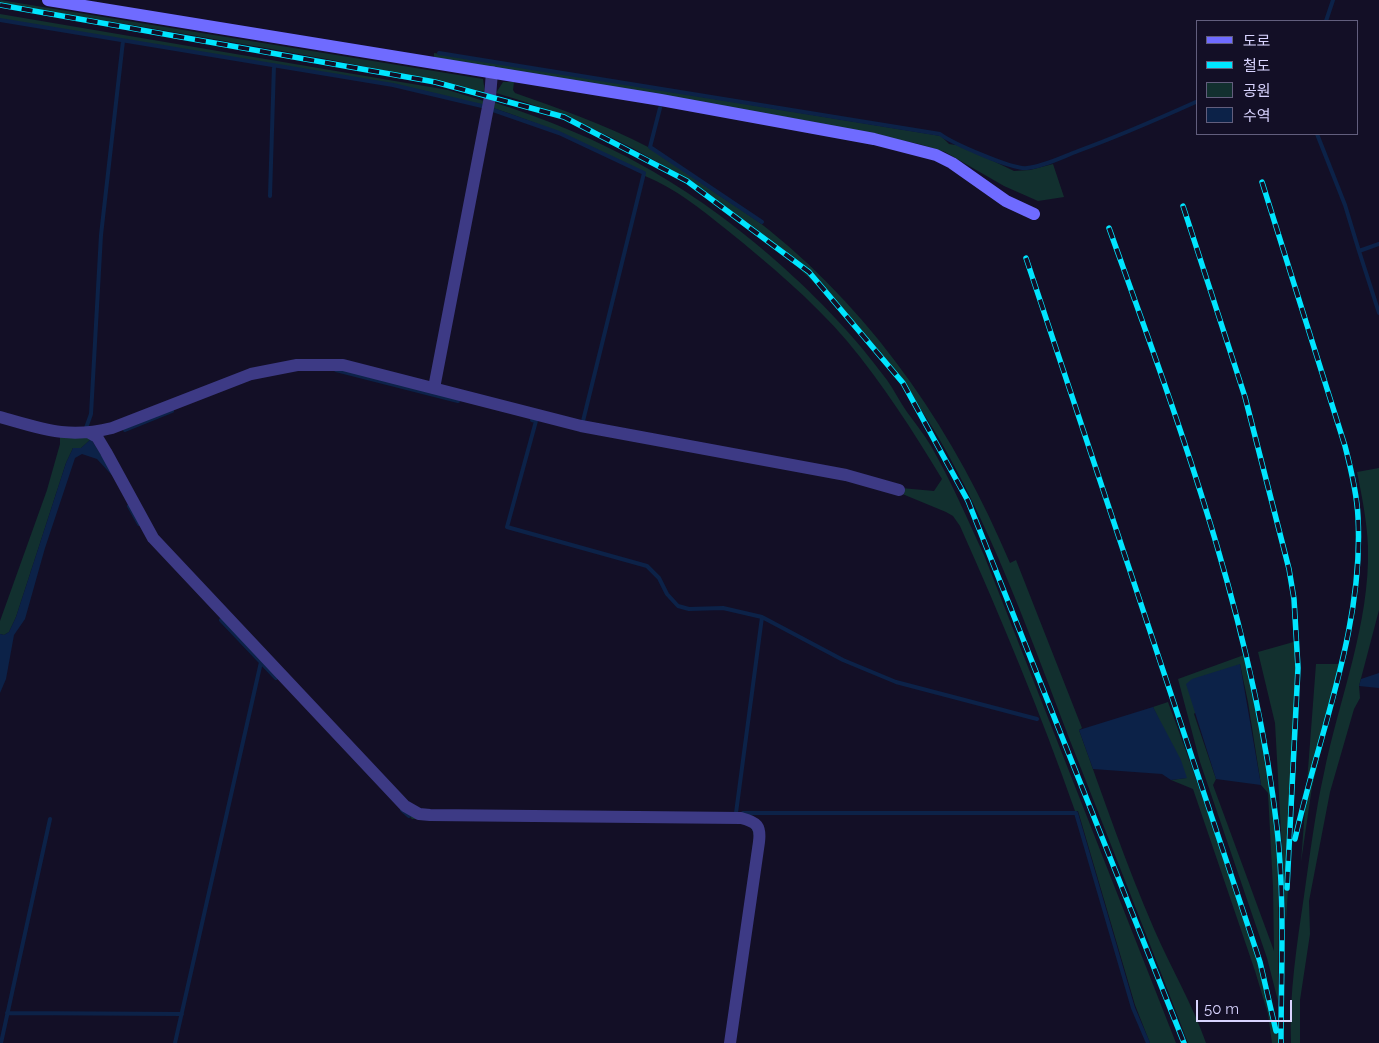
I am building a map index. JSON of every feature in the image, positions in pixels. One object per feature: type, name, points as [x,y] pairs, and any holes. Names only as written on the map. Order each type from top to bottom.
[{"type":"street","points":[[48,0],[717,110],[897,144],[936,155],[952,163],[1006,201],[1034,214]]},
{"type":"street","points":[[434,388],[488,104],[492,72]]},
{"type":"street","points":[[0,417],[61,434],[90,433],[112,428],[235,380],[297,365],[344,365],[581,426],[846,475],[898,490]]},
{"type":"street","points":[[90,433],[97,437],[153,538],[358,757],[412,810],[430,815],[742,818],[758,826],[761,831],[730,1043]]},
{"type":"green space","points":[[0,0],[483,79],[485,92],[365,66],[1,3]]},
{"type":"green space","points":[[0,14],[448,90],[484,101],[483,105],[393,84],[0,19]]},
{"type":"green space","points":[[434,53],[941,136],[949,144],[962,146],[1014,171],[1030,170],[1053,164],[1064,197],[1038,201],[1004,186],[945,152],[919,144],[808,121],[434,59]]},
{"type":"green space","points":[[503,82],[514,82],[513,90],[515,93],[599,124],[648,147],[755,219],[808,264],[845,301],[879,340],[910,382],[939,425],[965,469],[1010,563],[1016,560],[1082,728],[1079,730],[1134,880],[1154,929],[1206,1043],[1188,1043],[997,555],[945,449],[906,388],[877,351],[829,298],[756,230],[717,200],[676,173],[589,127],[543,108],[496,93]]},
{"type":"green space","points":[[493,102],[532,115],[608,147],[645,167],[711,209],[745,234],[808,290],[864,350],[887,380],[931,446],[984,555],[1176,1043],[1150,1043],[1135,1005],[1078,811],[1075,811],[1020,667],[960,526],[953,516],[946,512],[900,493],[901,488],[934,491],[942,479],[909,426],[873,374],[834,326],[805,297],[743,243],[688,200],[645,176],[645,173],[569,137],[490,107]]},
{"type":"green space","points":[[60,437],[92,438],[98,442],[152,539],[404,808],[418,816],[743,820],[751,824],[756,830],[757,836],[728,1043],[726,1043],[754,837],[749,825],[742,821],[412,819],[152,541],[115,473],[91,439],[81,448],[73,448],[66,463],[16,617],[9,632],[4,635],[0,634],[0,621],[47,490],[60,444]]},
{"type":"green space","points":[[1379,468],[1379,610],[1359,686],[1360,698],[1354,709],[1330,792],[1309,901],[1310,934],[1300,1000],[1300,1043],[1291,1043],[1294,969],[1315,819],[1330,745],[1359,633],[1364,604],[1368,547],[1357,472]]},
{"type":"green space","points":[[1297,641],[1297,738],[1286,922],[1275,723],[1258,652]]},
{"type":"green space","points":[[1244,655],[1267,758],[1275,818],[1279,949],[1278,1001],[1267,958],[1200,762],[1178,679]],"holes":[[[1240,664],[1261,785],[1268,793],[1274,951],[1213,785],[1216,779],[1194,714]]]},
{"type":"green space","points":[[1316,664],[1343,664],[1312,787],[1301,862]]},
{"type":"green space","points":[[1168,702],[1261,967],[1272,1005],[1279,1043],[1272,1043],[1268,1014],[1255,971],[1193,789],[1171,780],[1186,778],[1153,707]]},
{"type":"water","points":[[91,439],[119,483],[97,459],[82,454],[75,458],[45,548],[25,619],[14,635],[6,679],[0,693],[0,634],[4,635],[9,632],[16,617],[66,463],[73,448],[81,448]]},
{"type":"water","points":[[1240,664],[1261,785],[1216,779],[1186,684],[1192,679]]},
{"type":"water","points":[[1379,673],[1379,688],[1359,686],[1361,679]]},
{"type":"water","points":[[1153,707],[1181,760],[1187,778],[1171,780],[1162,774],[1093,769],[1079,730]]},
{"type":"waterway","points":[[1326,20],[1333,0]]},
{"type":"waterway","points":[[0,20],[393,85],[482,106]]},
{"type":"waterway","points":[[86,428],[91,414],[101,235],[123,41]]},
{"type":"waterway","points":[[439,53],[940,134],[996,160],[1009,165],[1027,168],[1047,163],[1196,102]]},
{"type":"waterway","points":[[270,196],[274,65]]},
{"type":"waterway","points":[[660,108],[650,147],[762,222]]},
{"type":"waterway","points":[[493,110],[559,133],[644,173],[583,421]]},
{"type":"waterway","points":[[1317,135],[1345,205],[1359,251]]},
{"type":"waterway","points":[[1379,244],[1359,251],[1379,313]]},
{"type":"waterway","points":[[336,370],[458,401]]},
{"type":"waterway","points":[[125,430],[172,411]]},
{"type":"waterway","points":[[532,420],[536,421],[507,527],[647,566],[659,578],[667,594],[678,606],[689,609],[723,608],[762,617],[843,660],[896,682],[1037,719]]},
{"type":"waterway","points":[[129,506],[139,524]]},
{"type":"waterway","points":[[736,813],[762,617]]},
{"type":"waterway","points":[[221,620],[276,678]]},
{"type":"waterway","points":[[175,1043],[261,662]]},
{"type":"waterway","points":[[402,810],[409,816]]},
{"type":"waterway","points":[[743,813],[1076,813],[1133,1008],[1148,1043]]},
{"type":"waterway","points":[[1,1043],[50,819]]},
{"type":"waterway","points":[[7,1013],[182,1014]]},
{"type":"railway","points":[[0,5],[435,82],[564,117],[687,181],[809,272],[903,383],[968,501],[1184,1043]]},
{"type":"railway","points":[[1262,182],[1345,446],[1355,490],[1358,517],[1358,558],[1354,599],[1347,639],[1338,680],[1295,839]]},
{"type":"railway","points":[[1183,206],[1245,397],[1289,569],[1294,599],[1298,668],[1287,888]]},
{"type":"railway","points":[[1109,228],[1187,449],[1232,598],[1250,674],[1266,751],[1277,828],[1282,909],[1281,1043]]},
{"type":"railway","points":[[1026,258],[1260,962],[1276,1031]]}]
